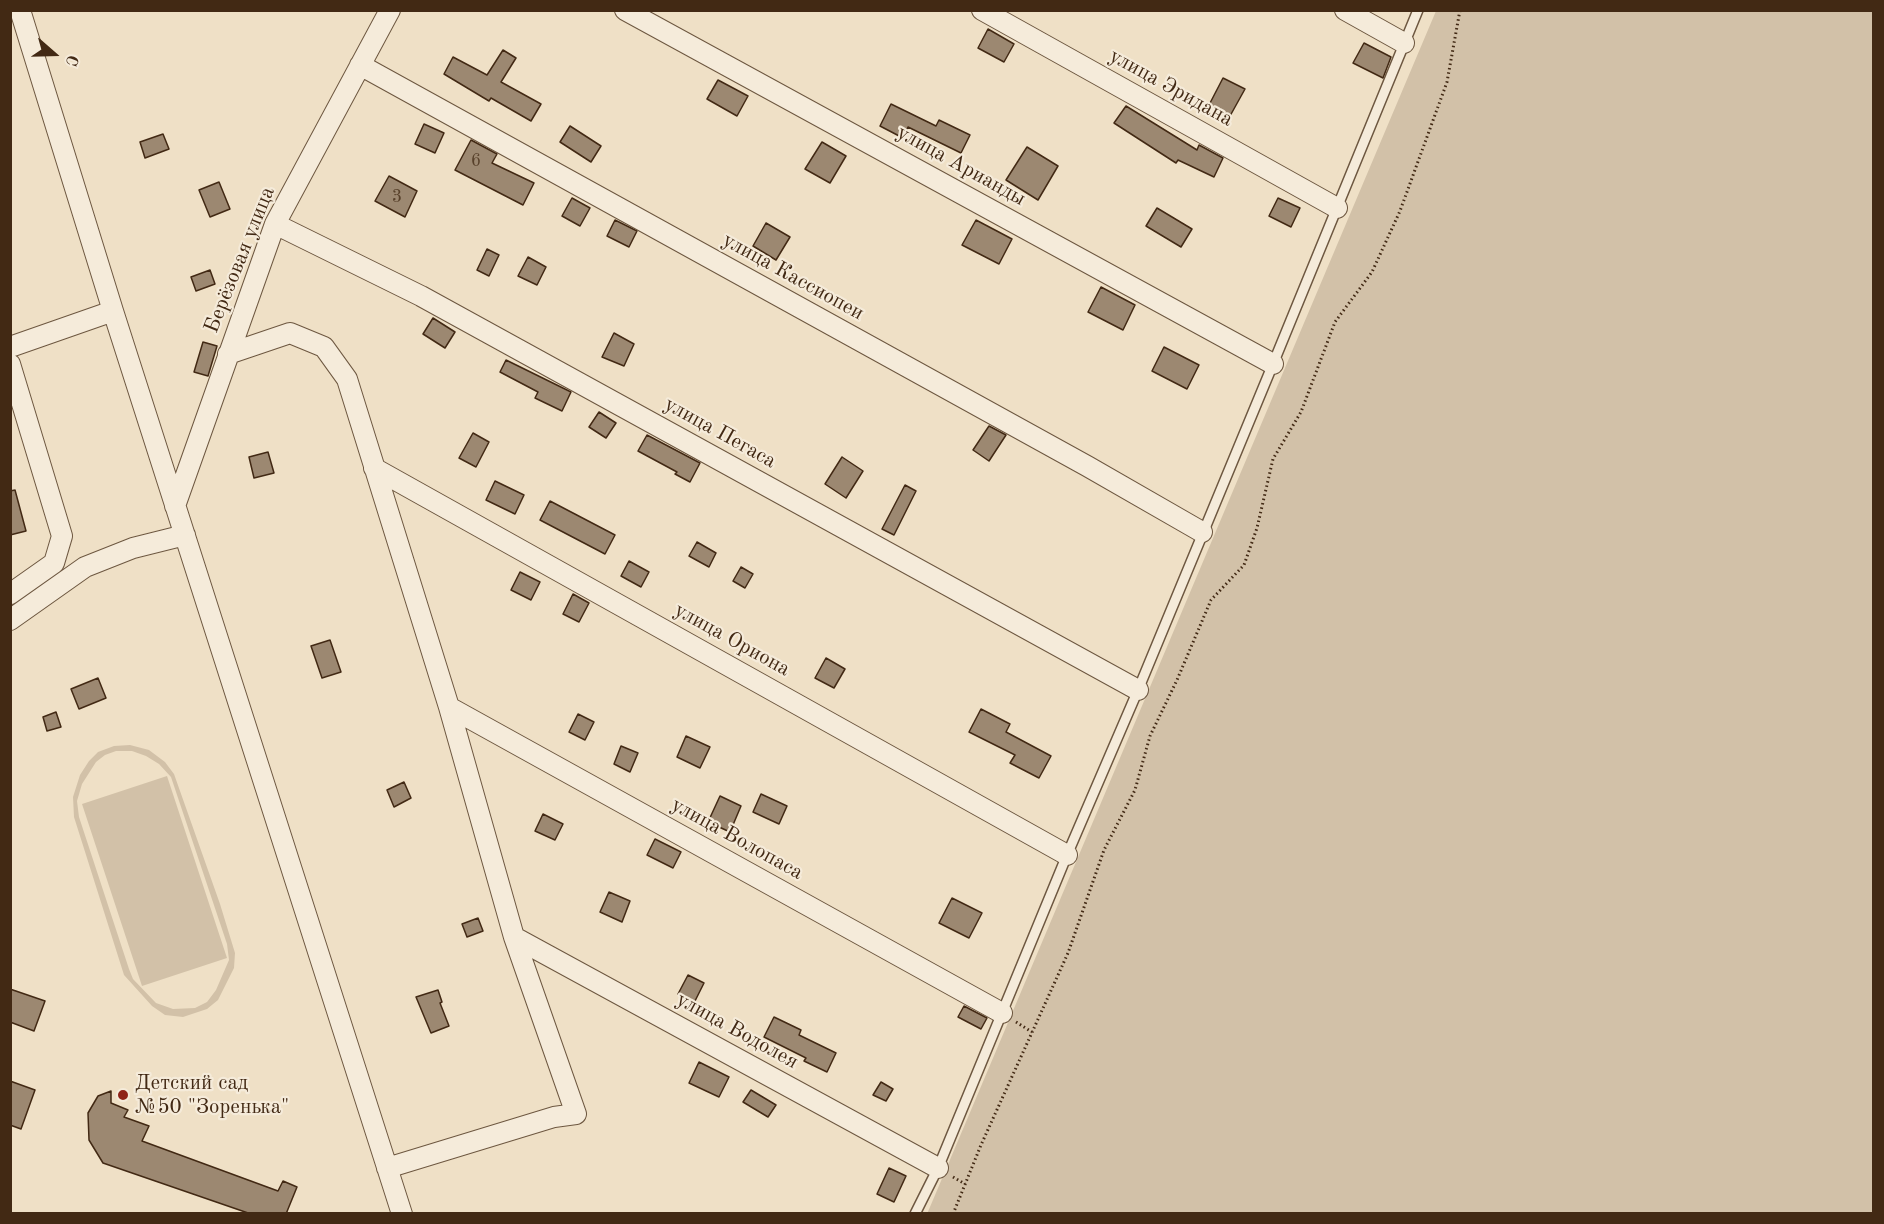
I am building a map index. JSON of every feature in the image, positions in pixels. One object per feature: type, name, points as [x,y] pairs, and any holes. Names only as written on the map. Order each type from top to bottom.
[{"type":"street","points":[[20,10],[113,311],[402,1214]]},
{"type":"street","name":"Берёзовая улица","points":[[175,506],[276,224],[390,10]]},
{"type":"street","name":"улица Арианды","points":[[626,10],[1273,364]]},
{"type":"street","name":"улица Эридана","points":[[982,10],[1337,208]]},
{"type":"street","points":[[1345,10],[1404,43]]},
{"type":"street","name":"улица Кассиопеи","points":[[360,65],[1077,460],[1202,532]]},
{"type":"street","name":"улица Пегаса","points":[[276,224],[421,296],[1138,690]]},
{"type":"street","points":[[10,347],[113,311]]},
{"type":"street","points":[[228,354],[290,333],[324,347],[346,379],[449,707],[514,937],[576,1114],[554,1117],[387,1168]]},
{"type":"street","points":[[10,364],[62,536],[54,563],[10,594]]},
{"type":"street","name":"улица Ориона","points":[[374,468],[1067,855]]},
{"type":"street","points":[[10,620],[85,567],[133,548],[185,535]]},
{"type":"street","name":"улица Волопаса","points":[[449,707],[1002,1013]]},
{"type":"street","name":"улица Водолея","points":[[514,937],[938,1168]]},
{"type":"lane","points":[[915,1214],[938,1168],[1067,855],[1138,690],[1418,10]]},
{"type":"path","points":[[953,1214],[981,1145],[1068,953],[1104,850],[1135,790],[1150,736],[1211,600],[1245,565],[1257,528],[1273,459],[1302,412],[1335,322],[1372,272],[1400,211],[1447,82],[1460,10]]},
{"type":"shaded area","points":[[1436,11],[1873,11],[1873,1213],[927,1214]]},
{"type":"shaded area","points":[[130,745],[149,750],[165,762],[174,774],[235,953],[234,968],[218,1000],[207,1009],[183,1017],[165,1015],[152,1006],[124,975],[74,817],[73,797],[80,775],[98,752],[114,746]],"holes":[[[116,751],[132,751],[159,764],[171,777],[227,944],[229,960],[216,990],[207,1002],[195,1008],[173,1009],[156,1003],[133,979],[79,817],[77,801],[82,784],[96,762]]]},
{"type":"shaded area","points":[[167,776],[227,958],[142,986],[82,804]]},
{"type":"building","points":[[988,29],[1014,44],[1004,62],[978,48]]},
{"type":"building","points":[[1364,43],[1391,57],[1383,78],[1353,63]]},
{"type":"building","points":[[503,50],[516,58],[501,82],[541,104],[531,121],[491,98],[489,101],[444,74],[453,57],[487,75]]},
{"type":"building","points":[[1223,78],[1245,89],[1230,116],[1209,105]]},
{"type":"building","points":[[718,80],[748,96],[737,116],[707,99]]},
{"type":"building","points":[[891,104],[936,126],[939,120],[970,135],[961,153],[908,127],[903,138],[880,126]]},
{"type":"building","points":[[1126,106],[1197,150],[1199,145],[1223,158],[1214,177],[1178,160],[1176,163],[1114,123]]},
{"type":"building","points":[[424,124],[444,133],[435,153],[415,144]]},
{"type":"building","points":[[570,126],[601,146],[591,162],[560,142]]},
{"type":"building","points":[[163,134],[169,149],[145,158],[140,142]]},
{"type":"building","points":[[471,140],[497,154],[492,163],[534,183],[523,205],[455,170]]},
{"type":"building","points":[[822,142],[846,156],[830,183],[805,169]]},
{"type":"building","points":[[1027,147],[1058,166],[1038,200],[1006,180]]},
{"type":"building","points":[[389,176],[417,191],[405,217],[375,201]]},
{"type":"building","points":[[219,182],[230,209],[210,217],[199,190]]},
{"type":"building","points":[[572,198],[590,208],[580,226],[562,216]]},
{"type":"building","points":[[1278,198],[1300,208],[1291,227],[1269,216]]},
{"type":"building","points":[[1157,208],[1192,229],[1181,247],[1146,226]]},
{"type":"building","points":[[615,220],[637,231],[629,247],[607,236]]},
{"type":"building","points":[[976,220],[1012,239],[999,264],[962,245]]},
{"type":"building","points":[[766,223],[790,237],[776,260],[753,246]]},
{"type":"building","points":[[487,249],[499,255],[489,276],[477,270]]},
{"type":"building","points":[[528,257],[546,267],[537,285],[518,276]]},
{"type":"building","points":[[210,270],[215,284],[196,291],[191,277]]},
{"type":"building","points":[[1101,287],[1135,305],[1123,330],[1088,312]]},
{"type":"building","points":[[433,318],[455,332],[445,348],[423,334]]},
{"type":"building","points":[[614,333],[634,344],[624,366],[602,357]]},
{"type":"building","points":[[203,342],[217,346],[208,376],[194,372]]},
{"type":"building","points":[[1164,347],[1199,365],[1187,389],[1152,371]]},
{"type":"building","points":[[506,360],[571,392],[562,411],[535,398],[538,392],[500,372]]},
{"type":"building","points":[[599,412],[616,423],[606,438],[589,427]]},
{"type":"building","points":[[989,426],[1006,435],[989,461],[973,450]]},
{"type":"building","points":[[473,433],[489,442],[476,467],[459,458]]},
{"type":"building","points":[[647,435],[700,463],[690,482],[675,474],[677,472],[638,451]]},
{"type":"building","points":[[268,452],[274,473],[254,478],[249,457]]},
{"type":"building","points":[[842,457],[863,471],[846,498],[825,484]]},
{"type":"building","points":[[495,481],[524,495],[515,514],[486,500]]},
{"type":"building","points":[[905,485],[916,491],[894,535],[882,529]]},
{"type":"building","points":[[15,490],[26,531],[10,535],[10,491]]},
{"type":"building","points":[[550,501],[615,535],[605,554],[540,520]]},
{"type":"building","points":[[697,542],[716,553],[709,567],[689,556]]},
{"type":"building","points":[[629,561],[649,572],[641,587],[621,576]]},
{"type":"building","points":[[741,567],[753,574],[745,588],[733,581]]},
{"type":"building","points":[[520,572],[540,582],[531,600],[511,590]]},
{"type":"building","points":[[573,594],[589,603],[579,622],[563,614]]},
{"type":"building","points":[[330,640],[341,672],[322,678],[311,646]]},
{"type":"building","points":[[826,658],[845,669],[834,688],[815,678]]},
{"type":"building","points":[[98,678],[106,698],[79,709],[71,689]]},
{"type":"building","points":[[981,709],[1010,724],[1006,732],[1051,756],[1039,778],[1010,763],[1015,755],[969,732]]},
{"type":"building","points":[[56,712],[61,727],[47,731],[43,717]]},
{"type":"building","points":[[578,714],[594,722],[585,740],[569,732]]},
{"type":"building","points":[[686,736],[710,747],[700,768],[677,757]]},
{"type":"building","points":[[621,746],[638,753],[630,772],[614,764]]},
{"type":"building","points":[[404,782],[411,798],[394,807],[387,790]]},
{"type":"building","points":[[761,794],[787,806],[779,824],[753,812]]},
{"type":"building","points":[[720,796],[741,806],[730,832],[708,822]]},
{"type":"building","points":[[543,814],[563,824],[555,840],[535,831]]},
{"type":"building","points":[[655,839],[681,852],[673,868],[647,855]]},
{"type":"building","points":[[609,892],[630,901],[622,922],[600,912]]},
{"type":"building","points":[[952,898],[982,913],[969,938],[939,923]]},
{"type":"building","points":[[478,918],[483,931],[467,937],[462,924]]},
{"type":"building","points":[[688,975],[704,983],[694,1003],[678,994]]},
{"type":"building","points":[[10,989],[45,1001],[34,1031],[10,1022]]},
{"type":"building","points":[[438,990],[442,1002],[440,1003],[449,1026],[431,1033],[416,997]]},
{"type":"building","points":[[964,1006],[987,1018],[981,1029],[958,1017]]},
{"type":"building","points":[[774,1017],[801,1030],[799,1035],[836,1053],[827,1072],[804,1061],[806,1058],[764,1037]]},
{"type":"building","points":[[699,1062],[729,1077],[719,1097],[689,1083]]},
{"type":"building","points":[[10,1081],[35,1090],[21,1129],[10,1125]]},
{"type":"building","points":[[881,1082],[893,1089],[886,1101],[873,1095]]},
{"type":"building","points":[[751,1090],[776,1105],[768,1117],[743,1102]]},
{"type":"building","points":[[111,1091],[111,1103],[128,1110],[124,1117],[149,1126],[142,1141],[278,1191],[283,1181],[297,1187],[286,1214],[251,1214],[103,1163],[89,1140],[88,1113],[98,1096]]},
{"type":"building","points":[[889,1168],[906,1176],[894,1202],[877,1194]]},
{"type":"place","name":"Детский сад №50 \"Зоренька\"","points":[[123,1095]]}]
